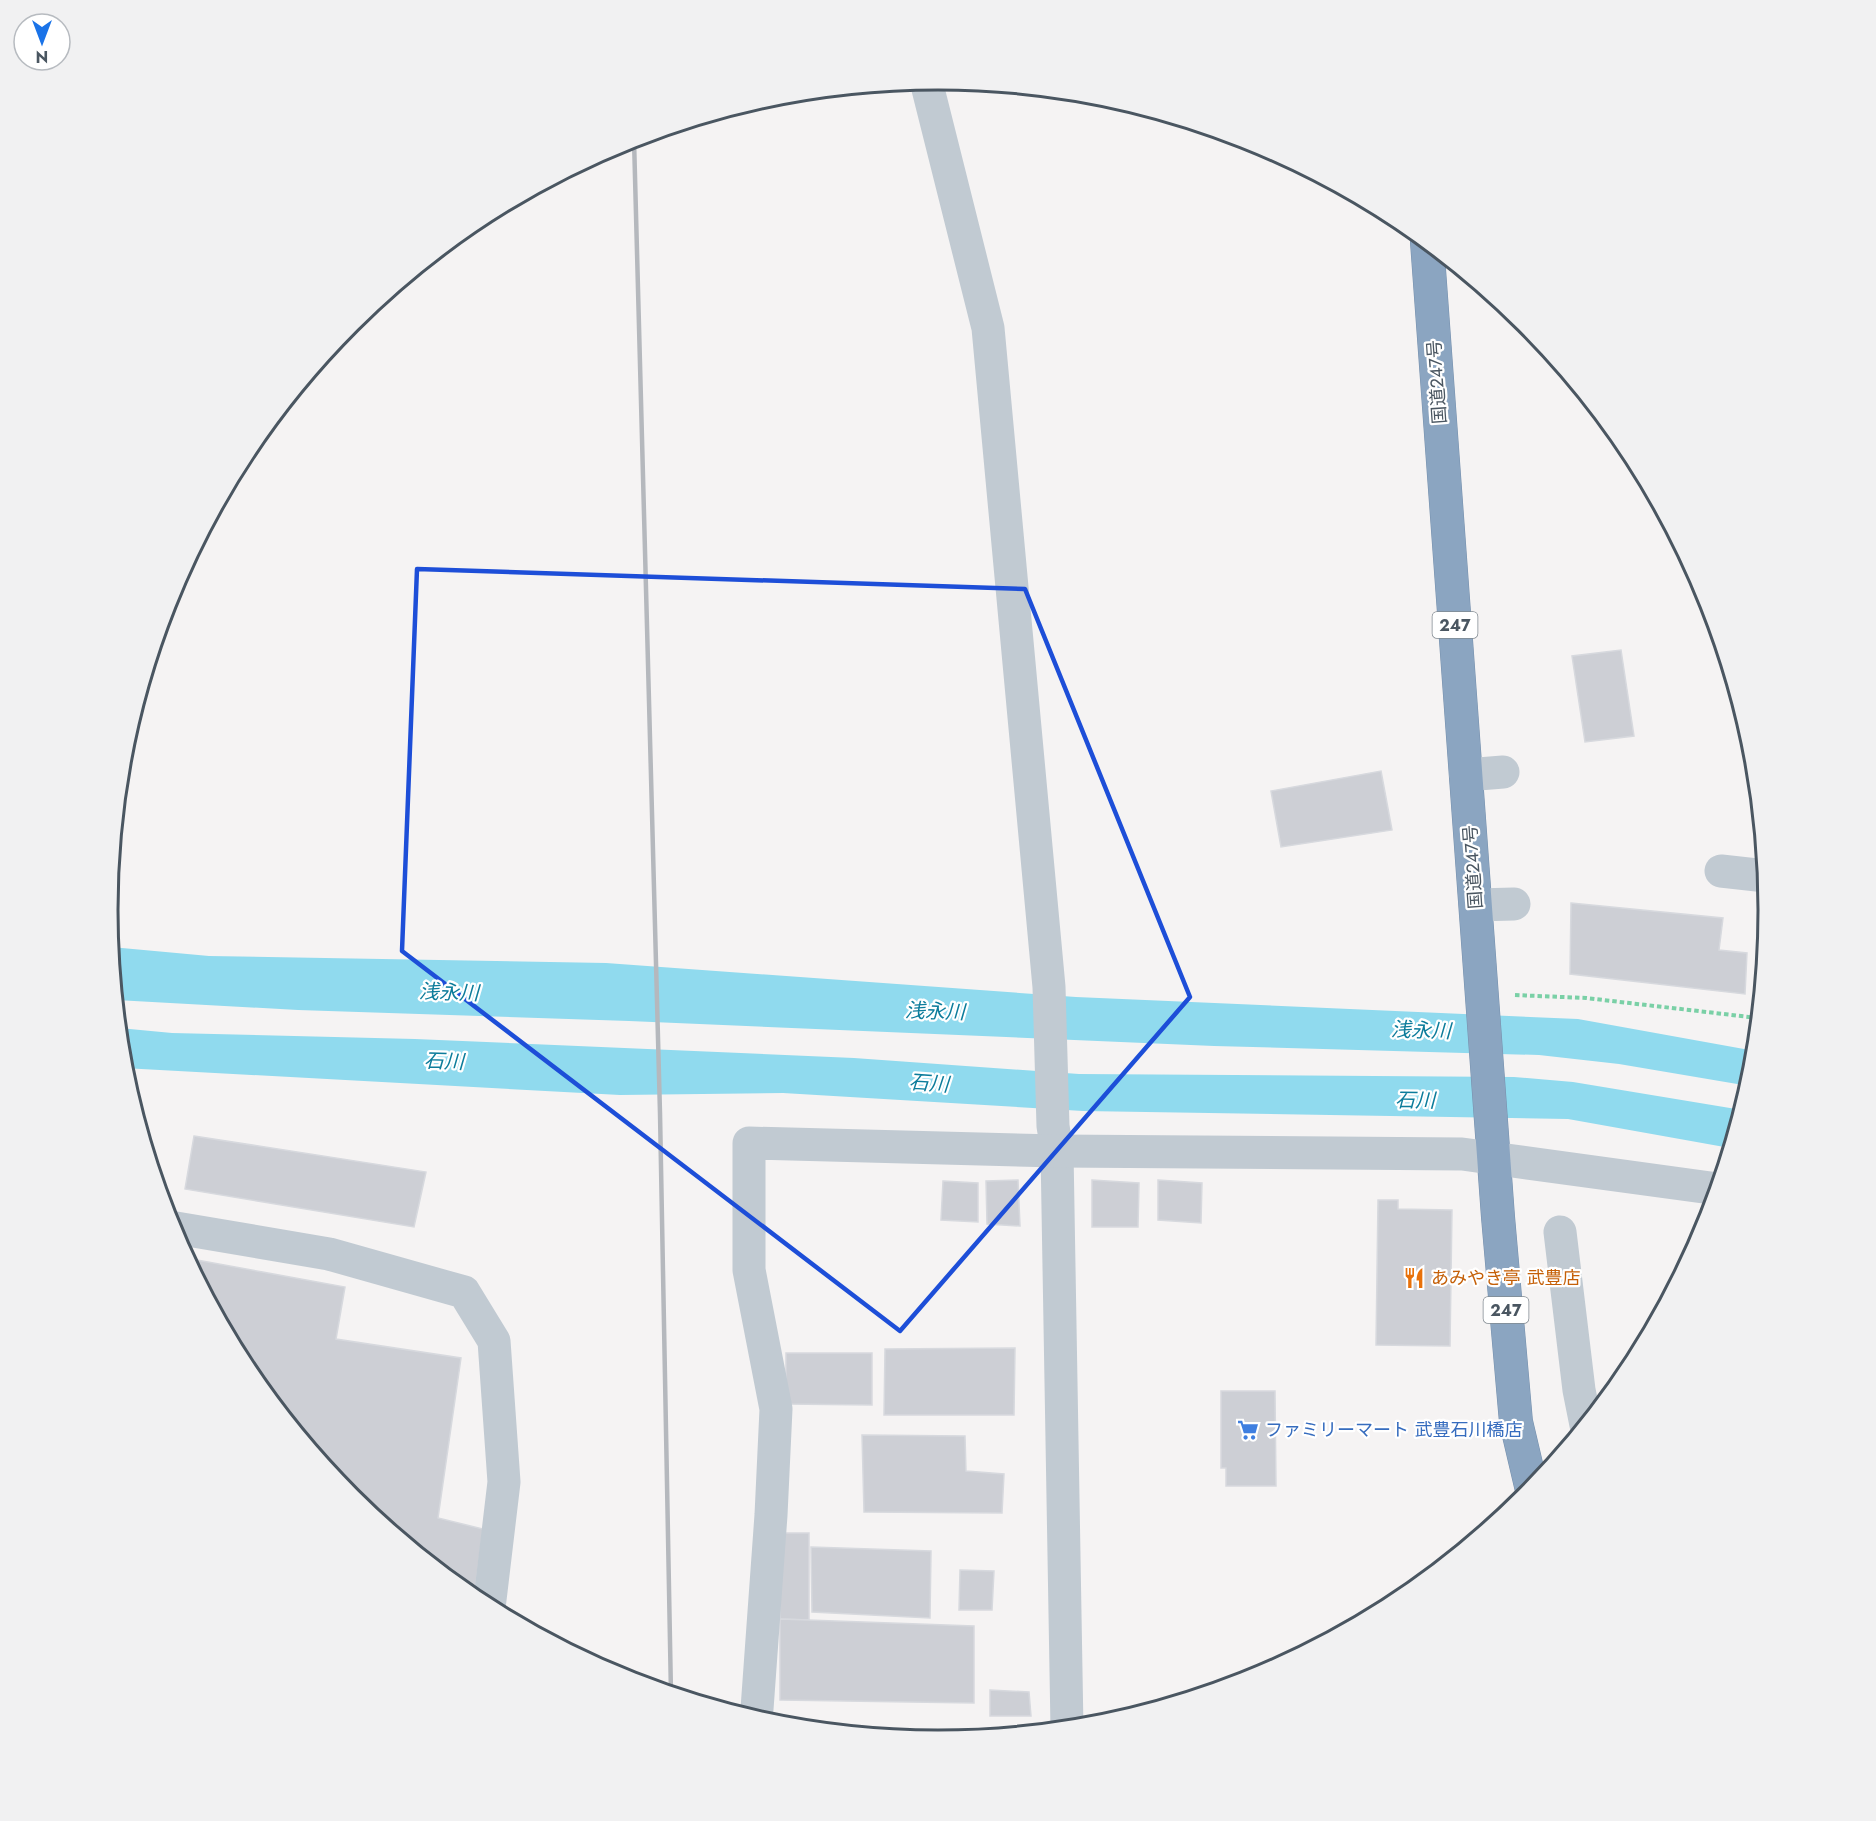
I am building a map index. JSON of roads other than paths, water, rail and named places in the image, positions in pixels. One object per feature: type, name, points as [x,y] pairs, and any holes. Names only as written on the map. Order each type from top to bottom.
[{"type":"highway","name":"国道247号","points":[[1428,253],[1476,906],[1497,1001],[1490,1127],[1516,1422],[1529,1479]]},
{"type":"street","points":[[928,90],[988,328],[1049,987],[1055,1139],[1067,1720]]},
{"type":"street","points":[[1466,775],[1503,772]]},
{"type":"street","points":[[1721,871],[1758,875]]},
{"type":"street","points":[[1476,906],[1514,904]]},
{"type":"street","points":[[757,1709],[776,1409],[749,1269],[749,1143],[1055,1139],[1462,1154],[1710,1188]]},
{"type":"street","points":[[182,1229],[329,1254],[464,1292],[494,1341],[504,1482],[490,1598]]},
{"type":"street","points":[[1560,1232],[1584,1416]]},
{"type":"water","name":"浅永川","points":[[119,948],[209,956],[606,963],[1076,997],[1578,1019],[1746,1049],[1740,1084],[1619,1064],[1539,1055],[1214,1046],[629,1021],[298,1010],[123,1000]]},
{"type":"water","name":"石川","points":[[127,1029],[172,1033],[415,1039],[854,1058],[1079,1074],[1514,1077],[1573,1082],[1734,1109],[1724,1147],[1568,1119],[1083,1111],[783,1093],[620,1095],[133,1069]]},
{"type":"railway","points":[[634,148],[660,1113],[671,1686]]},
{"type":"place","name":"あみやき亭 武豊店","points":[[1414,1278]]},
{"type":"place","name":"ファミリーマート 武豊石川橋店","points":[[1248,1430]]}]
